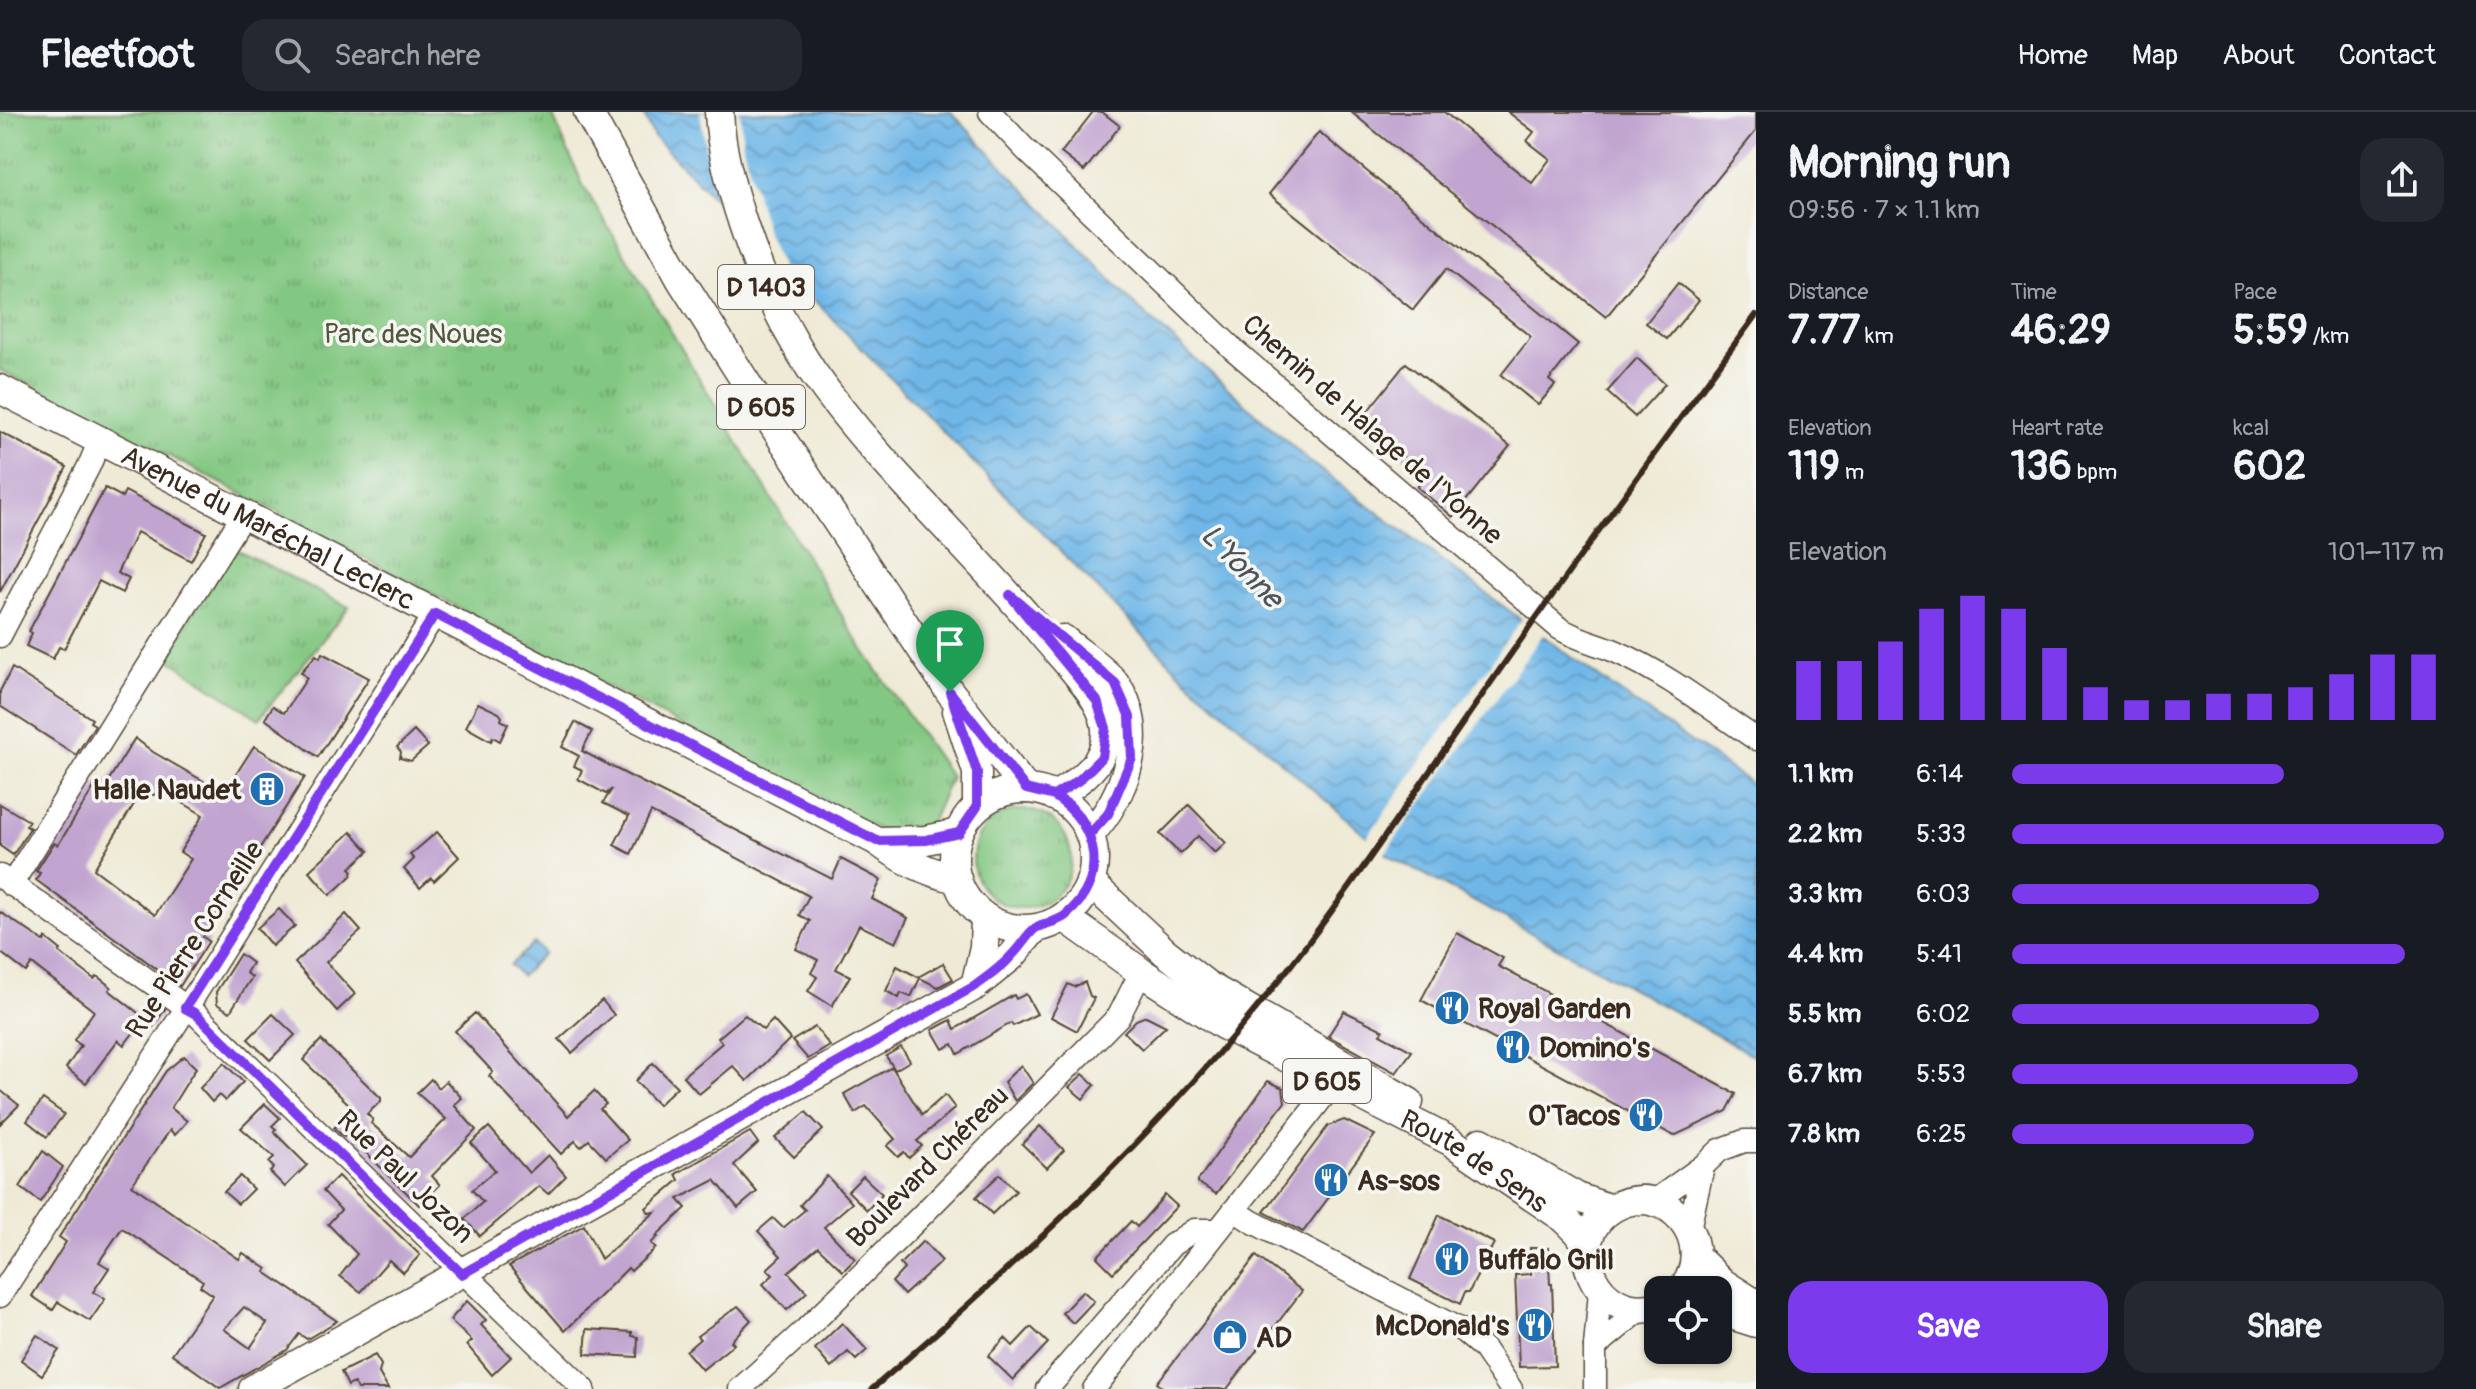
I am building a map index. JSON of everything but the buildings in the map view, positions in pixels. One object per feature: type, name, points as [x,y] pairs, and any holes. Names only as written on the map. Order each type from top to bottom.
[{"type":"main road","name":"D 605","points":[[588,112],[681,280],[782,439],[950,692],[1026,789]]},
{"type":"main road","name":"D 1403","points":[[719,112],[720,138],[732,191],[772,301],[812,370],[865,439],[1010,595],[1097,701],[1106,728],[1102,757],[1079,780],[1054,796]]},
{"type":"main road","name":"Avenue du Maréchal Leclerc","points":[[0,389],[877,841],[924,870],[957,879]]},
{"type":"main road","name":"D 1403","points":[[1010,595],[1115,683],[1130,717],[1132,758],[1108,814],[1090,834]]},
{"type":"main road","name":"D 605","points":[[950,692],[977,772],[977,807]]},
{"type":"main road","points":[[1026,789],[1054,796],[1069,805],[1090,834],[1094,858],[1090,882],[1080,901],[1064,917],[1034,929],[1017,929],[985,918],[968,901],[957,879],[954,864],[959,833],[977,807],[992,797],[1026,789]]},
{"type":"main road","points":[[877,841],[926,840],[959,833]]},
{"type":"main road","name":"Route de Sens","points":[[1090,882],[1165,952],[1238,1005],[1579,1198],[1611,1209]]},
{"type":"main road","name":"Route de Sens","points":[[1064,917],[1223,1025],[1333,1084],[1450,1141],[1565,1219],[1587,1245]]},
{"type":"main road","points":[[975,986],[984,947],[985,918]]},
{"type":"main road","points":[[253,1389],[975,986],[1012,956],[1034,929]]},
{"type":"main road","points":[[1644,1308],[1625,1308],[1600,1291],[1589,1270],[1587,1245],[1600,1219],[1611,1209],[1639,1200],[1668,1208],[1680,1217],[1692,1243],[1723,1283],[1756,1304]]},
{"type":"main road","points":[[1690,1276],[1693,1271],[1692,1243]]},
{"type":"main road","points":[[1732,1315],[1756,1323]]},
{"type":"street","name":"Chemin de Halage de l'Yonne","points":[[990,112],[1233,349],[1536,608],[1577,639],[1617,652],[1666,679],[1756,739]]},
{"type":"street","points":[[0,636],[100,440]]},
{"type":"street","points":[[5,881],[243,515]]},
{"type":"street","name":"Rue Pierre Corneille","points":[[0,1296],[435,614]]},
{"type":"street","name":"Rue Paul Jozon","points":[[5,881],[196,1014],[584,1389]]},
{"type":"street","name":"Boulevard Chéreau","points":[[740,1389],[918,1219],[1119,1016],[1141,972]]},
{"type":"street","points":[[1094,1389],[1333,1084]]},
{"type":"street","points":[[1653,1202],[1720,1150],[1744,1141],[1756,1141]]},
{"type":"street","points":[[1692,1243],[1703,1166]]},
{"type":"street","points":[[1234,1210],[1463,1331],[1484,1349],[1511,1389]]},
{"type":"street","points":[[1047,1389],[1172,1245],[1194,1230],[1217,1230]]},
{"type":"street","points":[[1595,1389],[1600,1291]]},
{"type":"street","points":[[1595,1347],[1644,1312]]},
{"type":"green space","name":"Parc des Noues","points":[[0,112],[551,112],[583,185],[861,647],[951,777],[919,850],[0,370]]},
{"type":"green space","points":[[234,548],[349,607],[259,719],[165,657]]},
{"type":"green space","points":[[1022,810],[1041,814],[1056,825],[1067,840],[1071,859],[1067,878],[1056,893],[1041,904],[1022,908],[1003,904],[988,893],[977,878],[973,859],[977,840],[988,825],[1003,814]]},
{"type":"water","name":"L'Yonne","points":[[642,112],[951,112],[1136,306],[1310,462],[1605,682],[1756,787],[1756,1057],[1393,859],[1188,681],[654,137]]},
{"type":"water","points":[[534,943],[544,953],[521,976],[510,965]]},
{"type":"pier","points":[[700,112],[740,112],[743,146],[767,233],[785,276],[720,210],[710,175]]},
{"type":"pier","points":[[1524,616],[1545,632],[1383,856],[1365,840]]},
{"type":"railway","points":[[872,1389],[976,1298],[1077,1203],[1174,1103],[1264,999],[1350,886],[1552,596],[1756,315]]},
{"type":"place","name":"Halle Naudet","points":[[267,789]]},
{"type":"place","name":"Royal Garden","points":[[1452,1008]]},
{"type":"place","name":"Domino's","points":[[1513,1047]]},
{"type":"place","name":"O'Tacos","points":[[1646,1115]]},
{"type":"place","name":"As-sos","points":[[1331,1180]]},
{"type":"place","name":"Buffalo Grill","points":[[1452,1259]]},
{"type":"place","name":"McDonald's","points":[[1535,1325]]},
{"type":"place","name":"AD","points":[[1230,1337]]},
{"type":"route","points":[[950,692],[977,772],[977,807],[959,833],[926,840],[877,841],[435,614],[185,1008],[196,1014],[462,1274],[975,986],[998,970],[1034,929],[1064,917],[1080,901],[1090,882],[1094,858],[1090,834],[1069,805],[1054,796],[1079,780],[1102,757],[1106,728],[1097,701],[1010,595],[1115,683],[1130,717],[1132,758],[1108,814],[1090,834],[1081,819],[1069,805],[1054,796],[1026,789],[950,692]]}]
